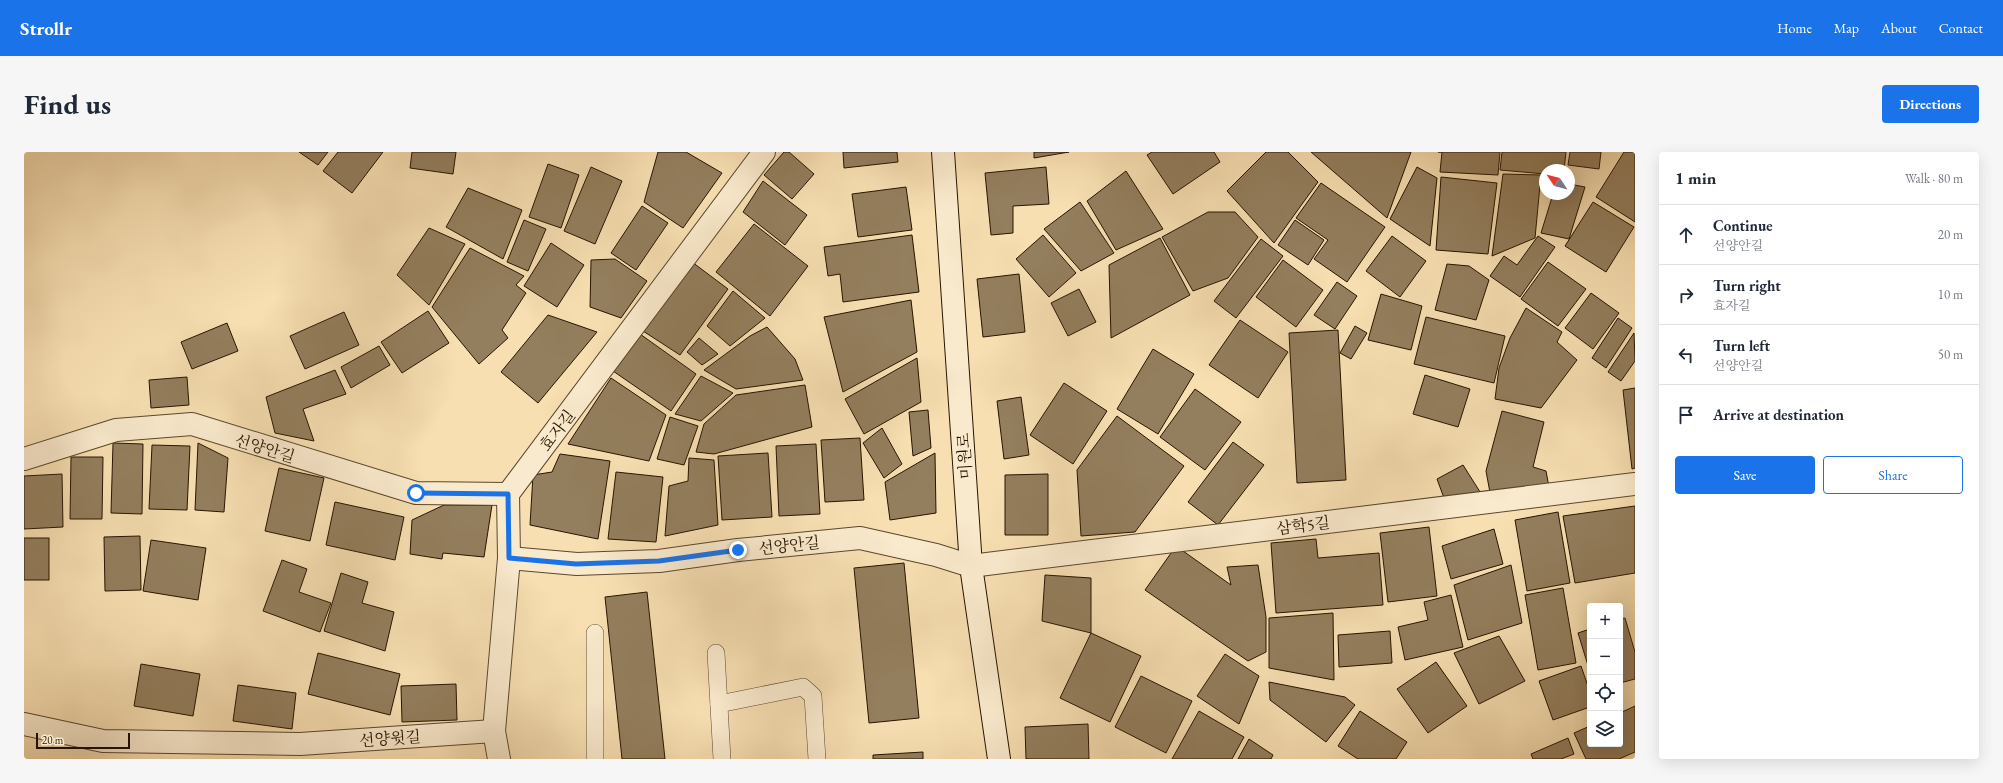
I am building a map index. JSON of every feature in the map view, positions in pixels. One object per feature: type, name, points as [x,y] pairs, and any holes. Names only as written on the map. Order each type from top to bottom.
[{"type":"street","name":"효자길","points":[[508,494],[764,152]]},
{"type":"street","name":"미원로","points":[[943,152],[971,566],[999,759]]},
{"type":"street","name":"선양안길","points":[[24,459],[116,430],[192,424],[416,493],[508,494]]},
{"type":"street","name":"삼학5길","points":[[971,566],[1635,484]]},
{"type":"street","points":[[499,759],[494,730],[509,558],[508,494]]},
{"type":"street","name":"선양안길","points":[[509,558],[576,564],[659,561],[738,550],[860,538],[936,555],[971,566]]},
{"type":"street","name":"선양윗길","points":[[24,724],[103,741],[300,744],[494,730]]},
{"type":"lane","points":[[594,633],[595,759]]},
{"type":"lane","points":[[716,653],[722,759]]},
{"type":"lane","points":[[719,704],[803,686],[814,696],[817,759]]},
{"type":"building","points":[[299,152],[328,152],[318,165]]},
{"type":"building","points":[[338,152],[383,152],[352,193],[323,171]]},
{"type":"building","points":[[412,152],[456,152],[453,174],[410,168]]},
{"type":"building","points":[[658,152],[686,152],[722,173],[683,228],[644,202]]},
{"type":"building","points":[[784,152],[789,152],[814,174],[792,199],[764,175]]},
{"type":"building","points":[[843,152],[897,152],[898,162],[844,168]]},
{"type":"building","points":[[1034,152],[1069,152],[1034,158]]},
{"type":"building","points":[[1152,152],[1214,152],[1220,162],[1173,194],[1147,155]]},
{"type":"building","points":[[1266,152],[1288,152],[1318,182],[1274,243],[1227,191]]},
{"type":"building","points":[[1311,152],[1411,152],[1387,218]]},
{"type":"building","points":[[1442,152],[1500,152],[1498,175],[1440,172]]},
{"type":"building","points":[[1502,152],[1566,152],[1565,164],[1539,164],[1539,173],[1500,170]]},
{"type":"building","points":[[1570,152],[1601,152],[1599,169],[1568,164]]},
{"type":"building","points":[[1624,152],[1635,152],[1635,222],[1596,197]]},
{"type":"building","points":[[548,164],[579,175],[561,228],[529,217]]},
{"type":"building","points":[[591,167],[622,181],[595,244],[564,231]]},
{"type":"building","points":[[1046,167],[1049,204],[1013,206],[1013,233],[991,235],[985,173]]},
{"type":"building","points":[[1417,167],[1437,178],[1430,246],[1390,219]]},
{"type":"building","points":[[1126,171],[1163,229],[1116,250],[1087,201]]},
{"type":"building","points":[[1503,174],[1539,175],[1539,196],[1535,238],[1492,256]]},
{"type":"building","points":[[1441,177],[1497,183],[1488,254],[1436,250]]},
{"type":"building","points":[[763,181],[807,215],[785,245],[743,212]]},
{"type":"building","points":[[1321,183],[1385,227],[1347,282],[1314,259],[1328,240],[1296,218]]},
{"type":"building","points":[[1575,185],[1585,187],[1569,239],[1541,233],[1551,200],[1575,200]]},
{"type":"building","points":[[906,187],[912,230],[858,237],[852,194]]},
{"type":"building","points":[[468,188],[522,210],[503,259],[446,227]]},
{"type":"building","points":[[1080,202],[1114,253],[1081,271],[1044,229]]},
{"type":"building","points":[[1593,202],[1634,227],[1606,272],[1565,246]]},
{"type":"building","points":[[642,206],[668,223],[636,270],[611,253]]},
{"type":"building","points":[[1208,212],[1235,212],[1258,237],[1228,278],[1193,291],[1162,237]]},
{"type":"building","points":[[524,220],[546,229],[528,271],[507,262]]},
{"type":"building","points":[[1295,220],[1324,240],[1308,265],[1278,245]]},
{"type":"building","points":[[754,224],[808,266],[770,316],[716,272]]},
{"type":"building","points":[[429,228],[465,244],[429,305],[397,275]]},
{"type":"building","points":[[912,235],[919,292],[843,302],[840,274],[828,276],[824,247]]},
{"type":"building","points":[[1043,235],[1076,273],[1049,297],[1016,259]]},
{"type":"building","points":[[1392,236],[1426,261],[1400,297],[1366,271]]},
{"type":"building","points":[[1538,236],[1555,247],[1520,297],[1490,276],[1504,256],[1517,265]]},
{"type":"building","points":[[1160,238],[1190,295],[1111,338],[1109,265]]},
{"type":"building","points":[[1261,239],[1283,256],[1236,318],[1214,301]]},
{"type":"building","points":[[551,243],[584,265],[557,307],[524,286]]},
{"type":"building","points":[[470,248],[524,276],[516,285],[526,293],[502,330],[508,338],[479,364],[432,307]]},
{"type":"building","points":[[615,259],[647,281],[621,318],[590,307],[591,260]]},
{"type":"building","points":[[1283,260],[1323,290],[1296,327],[1256,297]]},
{"type":"building","points":[[692,262],[728,289],[680,355],[643,331]]},
{"type":"building","points":[[1548,262],[1586,289],[1558,326],[1521,299]]},
{"type":"building","points":[[1447,264],[1469,266],[1489,280],[1476,320],[1435,310]]},
{"type":"building","points":[[1019,274],[1025,332],[983,337],[977,279]]},
{"type":"building","points":[[1337,282],[1357,296],[1335,329],[1314,315]]},
{"type":"building","points":[[1079,289],[1096,322],[1068,336],[1051,303]]},
{"type":"building","points":[[733,291],[765,318],[730,346],[707,326]]},
{"type":"building","points":[[1591,293],[1619,313],[1593,349],[1565,328]]},
{"type":"building","points":[[1381,294],[1422,306],[1411,350],[1368,340]]},
{"type":"building","points":[[911,300],[917,352],[843,392],[824,317]]},
{"type":"building","points":[[1526,308],[1562,332],[1557,342],[1577,360],[1541,408],[1495,399],[1499,368],[1510,338]]},
{"type":"building","points":[[428,311],[449,343],[402,373],[381,342]]},
{"type":"building","points":[[344,312],[359,345],[305,369],[290,336]]},
{"type":"building","points":[[548,315],[597,332],[538,403],[501,372]]},
{"type":"building","points":[[1426,317],[1505,336],[1494,383],[1414,364]]},
{"type":"building","points":[[1618,318],[1632,328],[1606,368],[1592,358]]},
{"type":"building","points":[[1240,320],[1288,352],[1258,398],[1209,365]]},
{"type":"building","points":[[227,323],[238,351],[192,369],[181,342]]},
{"type":"building","points":[[1355,326],[1367,333],[1351,359],[1340,353]]},
{"type":"building","points":[[767,327],[795,359],[803,380],[736,389],[704,370],[750,336]]},
{"type":"building","points":[[1338,330],[1346,480],[1297,483],[1289,333]]},
{"type":"building","points":[[1634,333],[1635,361],[1621,381],[1608,372]]},
{"type":"building","points":[[640,334],[696,374],[671,411],[613,371]]},
{"type":"building","points":[[699,338],[718,354],[702,365],[687,352]]},
{"type":"building","points":[[379,346],[390,365],[351,388],[341,367]]},
{"type":"building","points":[[1153,349],[1194,374],[1158,434],[1117,409]]},
{"type":"building","points":[[917,358],[921,402],[864,434],[845,399]]},
{"type":"building","points":[[335,370],[346,394],[303,409],[314,441],[275,433],[266,397]]},
{"type":"building","points":[[1425,375],[1470,389],[1458,427],[1413,414]]},
{"type":"building","points":[[701,376],[733,393],[701,421],[675,414]]},
{"type":"building","points":[[187,377],[189,405],[151,408],[149,380]]},
{"type":"building","points":[[611,378],[666,415],[649,461],[568,444]]},
{"type":"building","points":[[1064,383],[1107,411],[1073,464],[1030,435]]},
{"type":"building","points":[[805,385],[812,427],[714,454],[696,452],[704,424],[736,395]]},
{"type":"building","points":[[1635,388],[1635,468],[1632,469],[1623,390]]},
{"type":"building","points":[[1195,389],[1241,422],[1205,470],[1160,437]]},
{"type":"building","points":[[1021,397],[1029,455],[1004,459],[997,401]]},
{"type":"building","points":[[928,410],[931,448],[913,456],[909,412]]},
{"type":"building","points":[[1502,411],[1544,422],[1533,467],[1546,471],[1549,487],[1491,498],[1486,471]]},
{"type":"building","points":[[1117,416],[1184,466],[1135,532],[1081,536],[1077,470]]},
{"type":"building","points":[[670,417],[698,426],[684,465],[657,459]]},
{"type":"building","points":[[882,428],[902,464],[884,478],[863,443]]},
{"type":"building","points":[[860,438],[864,500],[825,502],[821,440]]},
{"type":"building","points":[[1233,442],[1264,465],[1218,525],[1188,502]]},
{"type":"building","points":[[113,443],[143,444],[142,514],[111,513]]},
{"type":"building","points":[[198,443],[228,458],[224,512],[195,510]]},
{"type":"building","points":[[816,444],[820,514],[779,516],[776,446]]},
{"type":"building","points":[[152,445],[190,446],[187,510],[149,509]]},
{"type":"building","points":[[768,453],[772,517],[722,520],[718,456]]},
{"type":"building","points":[[935,453],[936,513],[890,520],[885,482]]},
{"type":"building","points":[[560,454],[610,461],[598,539],[530,525],[533,475],[552,472]]},
{"type":"building","points":[[71,457],[103,457],[102,519],[70,519]]},
{"type":"building","points":[[689,458],[714,460],[718,525],[665,536],[669,486],[688,481]]},
{"type":"building","points":[[1463,465],[1482,495],[1444,498],[1437,479]]},
{"type":"building","points":[[279,468],[324,478],[310,541],[265,531]]},
{"type":"building","points":[[616,472],[663,477],[656,542],[608,539]]},
{"type":"building","points":[[62,474],[63,527],[24,529],[24,476]]},
{"type":"building","points":[[1048,474],[1048,535],[1005,535],[1005,475]]},
{"type":"building","points":[[335,502],[404,517],[395,560],[326,545]]},
{"type":"building","points":[[444,505],[492,505],[484,557],[443,553],[442,559],[410,554],[412,520]]},
{"type":"building","points":[[1635,506],[1635,573],[1575,583],[1563,516]]},
{"type":"building","points":[[1558,512],[1570,583],[1527,591],[1515,520]]},
{"type":"building","points":[[1429,527],[1437,596],[1388,602],[1380,533]]},
{"type":"building","points":[[1494,529],[1503,564],[1451,579],[1442,546]]},
{"type":"building","points":[[140,536],[141,590],[105,591],[104,537]]},
{"type":"building","points":[[24,538],[49,538],[49,580],[24,580]]},
{"type":"building","points":[[1316,539],[1318,558],[1379,553],[1383,605],[1276,613],[1271,543]]},
{"type":"building","points":[[151,540],[206,548],[198,600],[143,591]]},
{"type":"building","points":[[1176,546],[1231,585],[1227,567],[1258,565],[1266,617],[1266,652],[1248,661],[1145,590]]},
{"type":"building","points":[[282,560],[307,569],[299,592],[331,603],[320,632],[263,611]]},
{"type":"building","points":[[904,563],[919,718],[869,723],[854,568]]},
{"type":"building","points":[[1511,565],[1522,623],[1468,640],[1454,585]]},
{"type":"building","points":[[341,573],[368,582],[362,603],[394,612],[385,651],[324,631]]},
{"type":"building","points":[[1045,575],[1091,578],[1091,633],[1042,621]]},
{"type":"building","points":[[1563,588],[1576,663],[1538,670],[1525,595]]},
{"type":"building","points":[[647,592],[665,759],[622,759],[605,597]]},
{"type":"building","points":[[1451,595],[1463,647],[1405,660],[1398,627],[1428,620],[1424,602]]},
{"type":"building","points":[[1333,613],[1334,680],[1269,668],[1269,618]]},
{"type":"building","points":[[1623,618],[1625,618],[1635,652],[1635,679],[1623,682],[1623,639]]},
{"type":"building","points":[[1587,630],[1587,662],[1578,633]]},
{"type":"building","points":[[1390,631],[1392,663],[1339,667],[1338,635]]},
{"type":"building","points":[[1091,633],[1141,656],[1110,722],[1060,698]]},
{"type":"building","points":[[1499,636],[1525,681],[1479,704],[1454,653]]},
{"type":"building","points":[[318,653],[400,674],[390,715],[308,694]]},
{"type":"building","points":[[1225,654],[1259,676],[1239,724],[1197,696]]},
{"type":"building","points":[[1436,662],[1467,706],[1428,733],[1397,689]]},
{"type":"building","points":[[141,664],[200,674],[193,716],[134,706]]},
{"type":"building","points":[[1581,666],[1587,683],[1587,708],[1553,720],[1539,681]]},
{"type":"building","points":[[1141,676],[1192,701],[1166,753],[1115,727]]},
{"type":"building","points":[[1269,682],[1345,697],[1355,705],[1326,742],[1270,700]]},
{"type":"building","points":[[456,684],[457,720],[402,722],[401,686]]},
{"type":"building","points":[[238,685],[296,693],[292,729],[233,721]]},
{"type":"building","points":[[1635,706],[1635,752],[1619,759],[1586,759],[1574,733],[1587,727],[1587,747],[1623,747],[1623,712]]},
{"type":"building","points":[[1199,711],[1244,737],[1232,759],[1172,759]]},
{"type":"building","points":[[1360,711],[1407,742],[1396,759],[1358,759],[1338,746]]},
{"type":"building","points":[[1088,724],[1089,759],[1026,759],[1025,727]]},
{"type":"building","points":[[1568,738],[1574,754],[1561,759],[1533,759],[1531,754]]},
{"type":"building","points":[[1249,739],[1273,755],[1271,759],[1238,759]]},
{"type":"building","points":[[923,752],[923,759],[873,759],[873,755]]},
{"type":"route","points":[[416,493],[508,494],[509,558],[576,564],[659,561],[738,550]]}]
